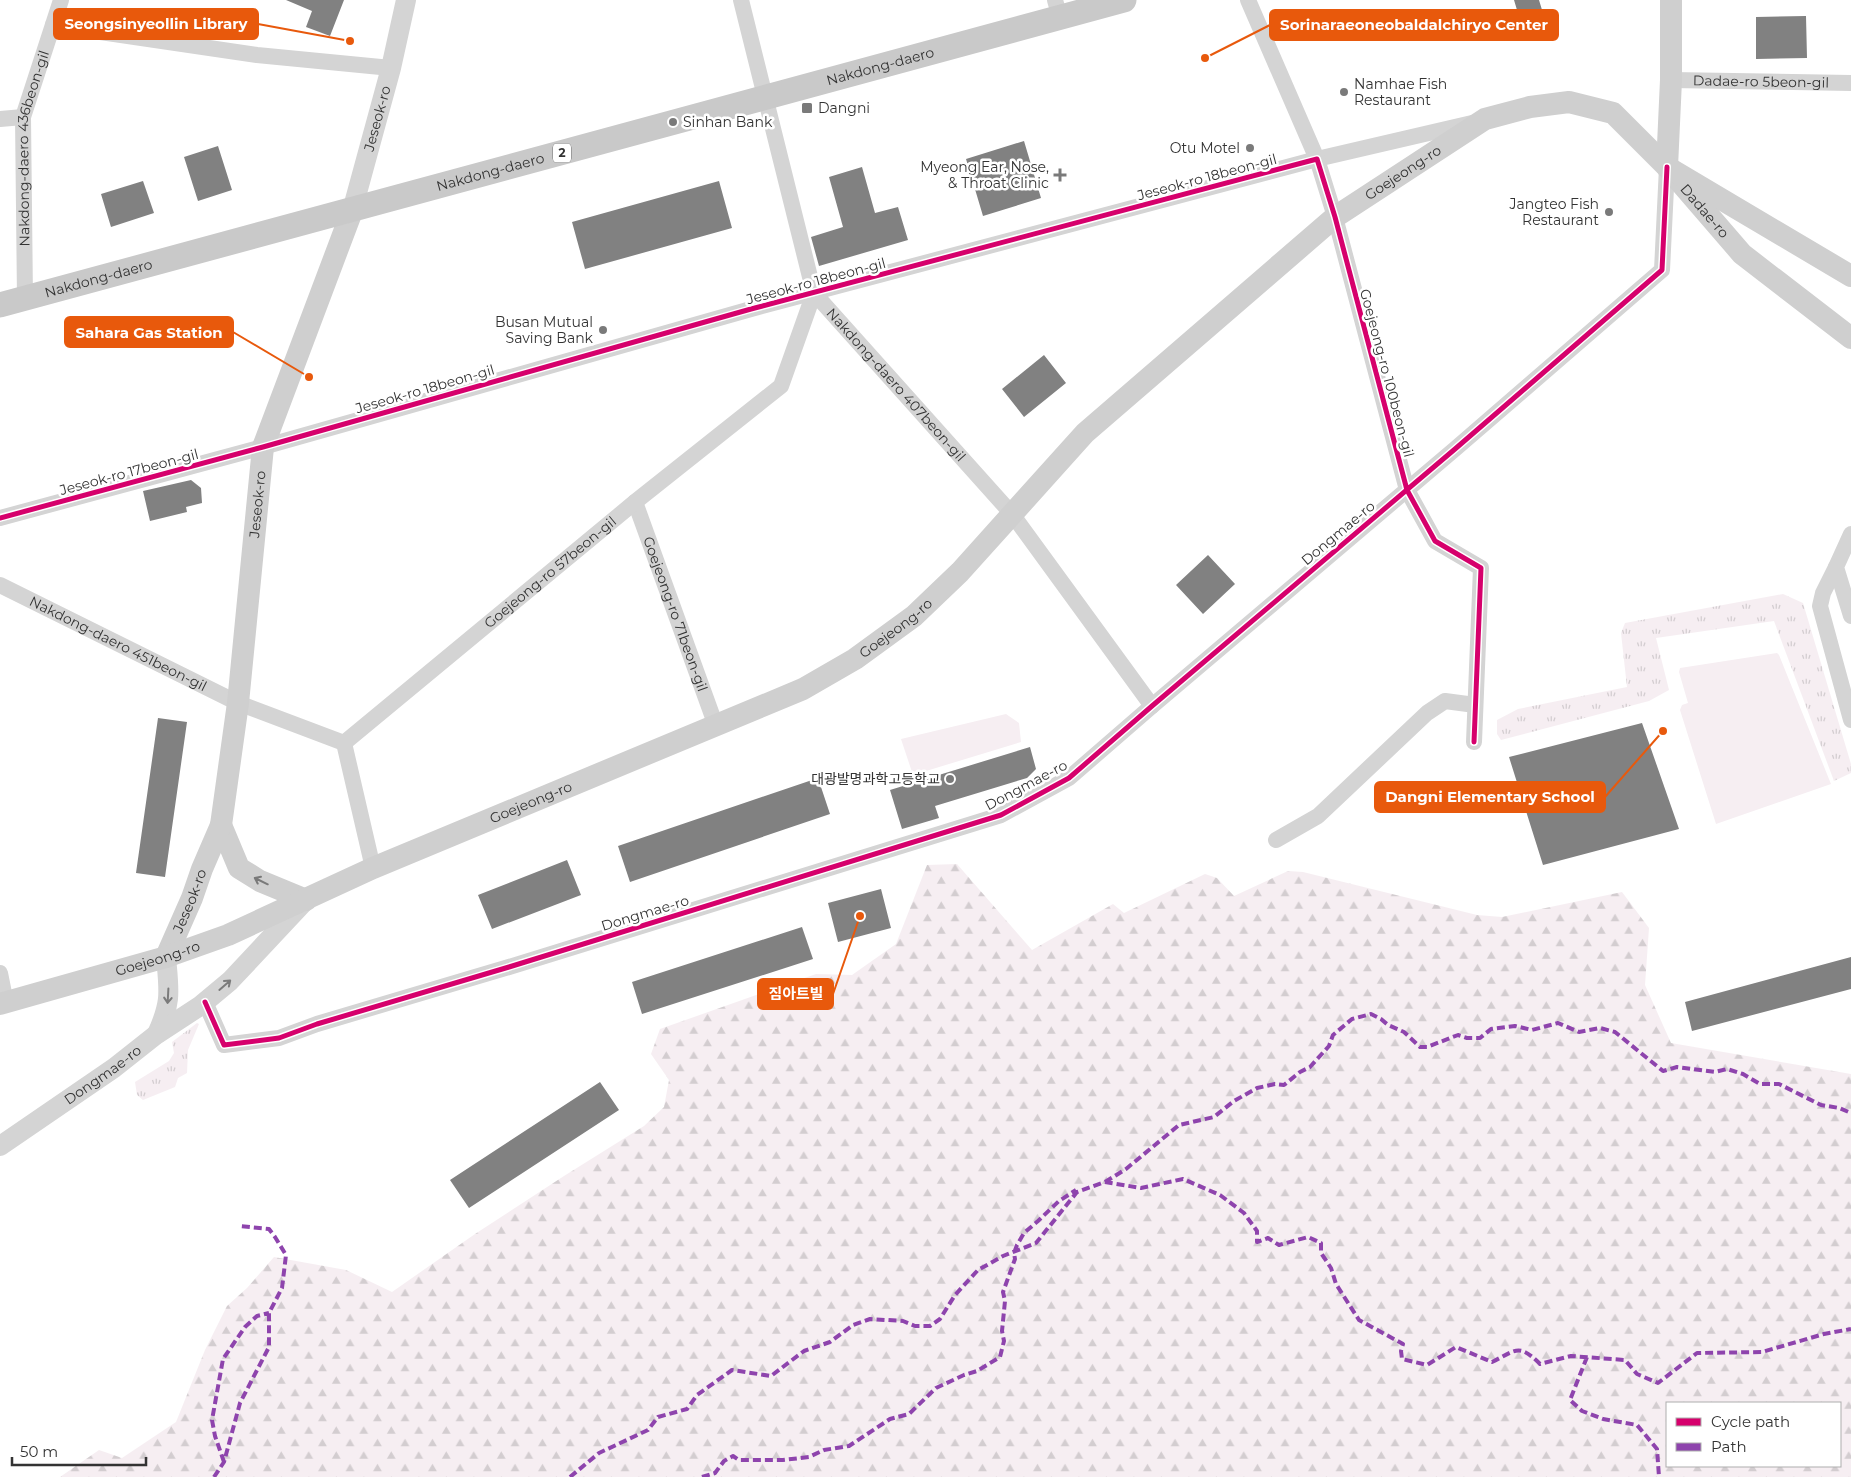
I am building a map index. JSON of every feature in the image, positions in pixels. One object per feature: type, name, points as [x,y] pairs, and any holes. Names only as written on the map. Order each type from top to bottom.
[{"type":"main road","name":"Nakdong-daero","points":[[0,305],[766,98],[1058,9],[1124,0]]},
{"type":"main road","points":[[1667,167],[1671,80],[1671,0]]},
{"type":"main road","name":"Goejeong-ro","points":[[3,1003],[166,957],[228,935],[373,868],[803,688],[855,659],[914,616],[960,572],[1085,433],[1335,217],[1485,120],[1530,107],[1570,102],[1614,113],[1667,167],[1851,276]]},
{"type":"main road","name":"Dadae-ro","points":[[1667,167],[1742,254],[1851,338]]},
{"type":"main road","name":"Jeseok-ro","points":[[166,957],[221,825],[238,703],[263,447],[352,210]]},
{"type":"main road","points":[[221,825],[239,868],[260,881],[306,900]]},
{"type":"street","name":"Nakdong-daero 436beon-gil","points":[[25,299],[24,117],[61,0]]},
{"type":"street","name":"Jeseok-ro","points":[[352,210],[391,68],[406,0]]},
{"type":"street","name":"Nakdong-daero 407beon-gil","points":[[741,0],[814,293],[1012,514]]},
{"type":"street","points":[[1248,0],[1317,159],[1335,217]]},
{"type":"street","points":[[53,25],[257,55],[391,68]]},
{"type":"street","name":"Dadae-ro 5beon-gil","points":[[1671,80],[1851,83]]},
{"type":"street","points":[[0,119],[24,117]]},
{"type":"street","name":"Jeseok-ro 18beon-gil","points":[[263,447],[742,312],[1317,159],[1485,120]]},
{"type":"street","name":"Dongmae-ro","points":[[205,1002],[224,1046],[279,1038],[317,1024],[509,967],[992,818],[1001,815],[1068,778],[1662,270],[1667,167]]},
{"type":"street","name":"Goejeong-ro 100beon-gil","points":[[1335,217],[1406,490],[1435,541],[1481,568],[1474,742]]},
{"type":"street","name":"Goejeong-ro 57beon-gil","points":[[344,743],[634,502],[781,386],[814,293]]},
{"type":"street","name":"Jeseok-ro 17beon-gil","points":[[0,518],[263,447]]},
{"type":"street","name":"Goejeong-ro 71beon-gil","points":[[634,502],[716,726]]},
{"type":"street","points":[[1012,514],[1152,706]]},
{"type":"street","points":[[1851,534],[1823,593],[1820,606],[1851,720]]},
{"type":"street","points":[[1836,567],[1851,616]]},
{"type":"street","name":"Nakdong-daero 451beon-gil","points":[[0,585],[238,703],[344,743]]},
{"type":"street","points":[[1276,840],[1318,816],[1427,713],[1445,701],[1475,705]]},
{"type":"street","points":[[344,743],[373,868]]},
{"type":"street","name":"Dongmae-ro","points":[[0,1146],[114,1068],[157,1034],[205,1002],[230,981],[306,900]]},
{"type":"street","points":[[157,1034],[165,1015],[169,998],[166,957]]},
{"type":"street","points":[[0,973],[3,1003]]},
{"type":"green space","points":[[1783,594],[1803,603],[1851,764],[1851,773],[1834,781],[1774,621],[1656,638],[1669,690],[1649,701],[1501,740],[1497,734],[1497,720],[1518,709],[1627,687],[1621,633],[1625,623]]},
{"type":"green space","points":[[1777,653],[1831,784],[1716,824],[1680,710],[1682,705],[1688,703],[1679,672],[1680,668]]},
{"type":"green space","points":[[1006,714],[1019,723],[1021,742],[913,775],[901,739]]},
{"type":"green space","points":[[957,864],[1032,950],[1113,904],[1124,913],[1205,874],[1217,878],[1234,896],[1288,871],[1303,872],[1477,915],[1502,917],[1622,892],[1649,928],[1645,985],[1671,1043],[1851,1074],[1851,1477],[60,1477],[99,1450],[122,1458],[176,1422],[205,1350],[227,1306],[247,1288],[274,1257],[346,1270],[392,1292],[475,1234],[644,1126],[664,1107],[669,1080],[651,1054],[660,1029],[816,974],[852,975],[896,944],[927,865]]},
{"type":"green space","points":[[197,1023],[199,1024],[188,1050],[187,1073],[178,1078],[175,1087],[143,1100],[137,1095],[135,1082],[169,1061],[174,1053],[172,1042]]},
{"type":"building","points":[[286,0],[344,0],[330,36],[306,27],[312,11]]},
{"type":"building","points":[[1514,0],[1539,0],[1549,33],[1526,40]]},
{"type":"building","points":[[1806,16],[1807,58],[1756,59],[1756,17]]},
{"type":"building","points":[[1024,141],[1041,198],[983,216],[966,159]]},
{"type":"building","points":[[218,146],[232,190],[198,201],[184,157]]},
{"type":"building","points":[[862,167],[875,213],[898,207],[908,240],[819,266],[811,237],[843,227],[829,177]]},
{"type":"building","points":[[143,181],[154,213],[111,227],[101,194]]},
{"type":"building","points":[[719,181],[732,228],[585,269],[572,222]]},
{"type":"building","points":[[1044,355],[1066,383],[1024,417],[1002,389]]},
{"type":"building","points":[[191,480],[201,488],[202,503],[186,507],[187,512],[150,521],[143,491]]},
{"type":"building","points":[[1208,555],[1235,584],[1203,614],[1176,585]]},
{"type":"building","points":[[158,718],[187,722],[165,877],[136,873]]},
{"type":"building","points":[[1642,723],[1679,829],[1543,865],[1509,757]]},
{"type":"building","points":[[1030,747],[1036,769],[1027,778],[935,806],[939,818],[902,829],[890,790]]},
{"type":"building","points":[[818,778],[830,814],[630,882],[618,846]]},
{"type":"building","points":[[567,860],[581,895],[492,929],[478,895]]},
{"type":"building","points":[[881,889],[891,928],[838,942],[828,903]]},
{"type":"building","points":[[802,927],[813,959],[642,1014],[632,982]]},
{"type":"building","points":[[1851,957],[1851,989],[1692,1031],[1685,1002]]},
{"type":"building","points":[[600,1082],[619,1110],[469,1208],[450,1180]]},
{"type":"marked path","points":[[1105,1182],[1126,1169],[1179,1125],[1214,1117],[1234,1101],[1257,1088],[1275,1084],[1284,1085],[1300,1072],[1310,1067],[1329,1046],[1333,1035],[1352,1019],[1371,1014],[1388,1025],[1404,1032],[1420,1047],[1427,1047],[1458,1035],[1467,1038],[1480,1038],[1491,1029],[1515,1026],[1532,1030],[1558,1023],[1579,1032],[1600,1028],[1615,1032],[1663,1071],[1677,1067],[1715,1072],[1727,1069],[1743,1074],[1760,1084],[1779,1084],[1821,1105],[1839,1108],[1851,1113]]},
{"type":"marked path","points":[[570,1477],[599,1453],[648,1430],[658,1417],[687,1409],[697,1395],[732,1370],[771,1376],[804,1351],[830,1342],[853,1325],[870,1319],[903,1321],[915,1326],[930,1326],[940,1319],[955,1295],[978,1270],[1003,1256],[1036,1243],[1077,1192],[1105,1182],[1141,1188],[1183,1179],[1220,1195],[1244,1213],[1257,1231],[1257,1242],[1268,1238],[1279,1245],[1308,1237],[1321,1243],[1321,1253],[1331,1268],[1336,1284],[1359,1320],[1403,1344],[1401,1351],[1402,1359],[1427,1365],[1456,1347],[1492,1362],[1512,1352],[1522,1351],[1533,1357],[1540,1364],[1571,1356],[1625,1360],[1637,1374],[1658,1383],[1697,1353],[1762,1352],[1824,1334],[1851,1329]]},
{"type":"marked path","points":[[702,1477],[715,1473],[724,1461],[733,1456],[739,1460],[783,1460],[809,1457],[824,1450],[849,1446],[890,1419],[909,1414],[936,1388],[977,1371],[1000,1357],[1004,1341],[1002,1331],[1005,1301],[1003,1292],[1015,1259],[1014,1253],[1017,1245],[1024,1233],[1059,1201],[1076,1190]]},
{"type":"marked path","points":[[214,1477],[224,1462],[240,1403],[269,1347],[269,1313],[282,1288],[286,1255],[269,1229],[239,1226]]},
{"type":"marked path","points":[[224,1462],[215,1436],[212,1420],[223,1359],[245,1327],[257,1316],[269,1313]]},
{"type":"marked path","points":[[1587,1357],[1570,1400],[1582,1411],[1603,1419],[1637,1425],[1657,1449],[1659,1477]]},
{"type":"cycle path","points":[[0,518],[263,447],[751,309],[1317,159],[1335,217],[1407,490],[1435,541],[1481,568],[1474,742]]},
{"type":"cycle path","points":[[205,1002],[224,1045],[279,1038],[317,1024],[509,967],[1001,815],[1069,778],[1662,270],[1667,167]]},
{"type":"place","name":"Seongsinyeollin Library","points":[[350,41]]},
{"type":"place","name":"Sorinaraeoneobaldalchiryo Center","points":[[1205,58]]},
{"type":"place","name":"Namhae Fish Restaurant","points":[[1344,92]]},
{"type":"place","name":"Dangni","points":[[807,108]]},
{"type":"place","name":"Sinhan Bank","points":[[673,122]]},
{"type":"place","name":"Otu Motel","points":[[1250,148]]},
{"type":"place","name":"Myeong Ear, Nose, & Throat Clinic","points":[[1060,175]]},
{"type":"place","name":"Jangteo Fish Restaurant","points":[[1609,212]]},
{"type":"place","name":"Busan Mutual Saving Bank","points":[[603,330]]},
{"type":"place","name":"Sahara Gas Station","points":[[309,377]]},
{"type":"place","name":"Dangni Elementary School","points":[[1663,731]]},
{"type":"place","name":"대광발명과학고등학교","points":[[950,779]]},
{"type":"place","name":"짐아트빌","points":[[860,916]]}]
